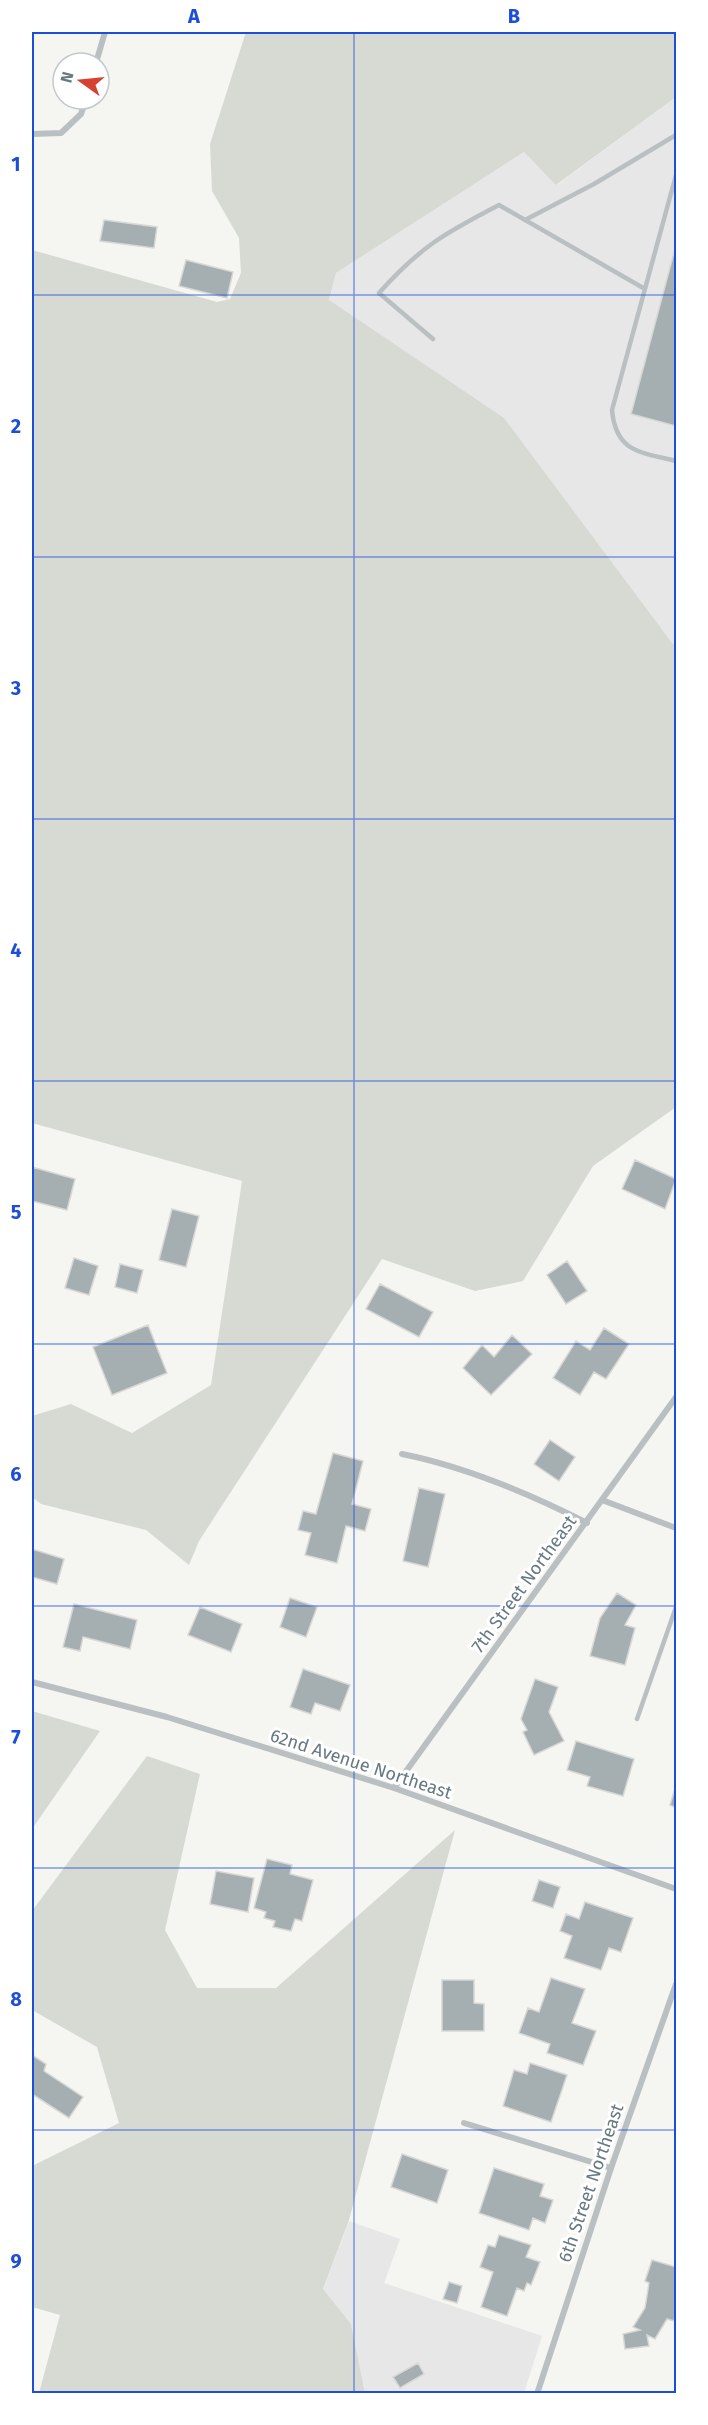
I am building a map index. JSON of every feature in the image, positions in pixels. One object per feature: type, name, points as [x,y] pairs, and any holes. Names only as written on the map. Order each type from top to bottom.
[{"type":"street","points":[[99,51],[105,32]]},
{"type":"street","points":[[32,134],[61,133],[82,111]]},
{"type":"street","name":"7th Street Northeast","points":[[394,1788],[676,1397]]},
{"type":"street","points":[[402,1454],[445,1463],[543,1501],[587,1523]]},
{"type":"street","points":[[602,1500],[676,1528]]},
{"type":"street","name":"62nd Avenue Northeast","points":[[32,1682],[167,1717],[394,1788],[676,1889]]},
{"type":"street","name":"6th Street Northeast","points":[[537,2394],[611,2168],[676,1984]]},
{"type":"street","points":[[464,2123],[611,2168]]},
{"type":"lane","points":[[525,220],[594,184],[676,135]]},
{"type":"lane","points":[[676,176],[612,410],[614,426],[620,440],[631,449],[676,461]]},
{"type":"lane","points":[[432,339],[379,292],[424,247],[499,205],[645,288]]},
{"type":"lane","points":[[638,1719],[676,1607]]},
{"type":"shaded area","points":[[246,32],[676,32],[676,97],[556,185],[524,152],[336,273],[329,300],[504,418],[672,643],[676,645],[676,1107],[593,1166],[523,1281],[475,1291],[382,1259],[199,1541],[189,1565],[146,1530],[41,1504],[32,1497],[32,1416],[71,1404],[132,1433],[211,1385],[242,1181],[32,1123],[32,250],[217,302],[230,299],[241,273],[239,238],[212,191],[210,144]]},
{"type":"shaded area","points":[[676,97],[676,645],[329,301],[336,273],[524,152],[557,185]]},
{"type":"shaded area","points":[[32,1711],[100,1731],[32,1829]]},
{"type":"shaded area","points":[[147,1756],[200,1774],[165,1930],[197,1988],[276,1988],[455,1830],[349,2220],[323,2289],[351,2324],[365,2393],[39,2393],[60,2315],[32,2307],[32,2166],[119,2123],[97,2047],[32,2010],[32,1911]]},
{"type":"shaded area","points":[[349,2221],[400,2239],[384,2283],[542,2336],[524,2393],[365,2393],[351,2324],[323,2290]]},
{"type":"building","points":[[104,220],[157,227],[154,248],[100,241]]},
{"type":"building","points":[[676,245],[676,426],[631,414]]},
{"type":"building","points":[[186,260],[233,272],[227,298],[179,286]]},
{"type":"building","points":[[635,1160],[676,1179],[665,1209],[622,1189]]},
{"type":"building","points":[[32,1167],[75,1179],[67,1210],[32,1201]]},
{"type":"building","points":[[172,1209],[199,1216],[186,1267],[159,1260]]},
{"type":"building","points":[[74,1258],[98,1266],[89,1295],[65,1288]]},
{"type":"building","points":[[567,1261],[587,1291],[566,1304],[547,1275]]},
{"type":"building","points":[[120,1264],[143,1270],[137,1293],[115,1287]]},
{"type":"building","points":[[380,1284],[433,1312],[419,1337],[366,1309]]},
{"type":"building","points":[[148,1325],[167,1373],[112,1395],[93,1347]]},
{"type":"building","points":[[604,1328],[629,1344],[606,1379],[594,1372],[580,1395],[553,1378],[576,1341],[590,1350]]},
{"type":"building","points":[[512,1335],[532,1354],[491,1395],[463,1368],[482,1345],[494,1357]]},
{"type":"building","points":[[550,1440],[575,1457],[559,1481],[534,1464]]},
{"type":"building","points":[[333,1453],[363,1461],[352,1504],[371,1509],[365,1531],[346,1526],[337,1563],[305,1555],[311,1533],[298,1530],[303,1511],[316,1514]]},
{"type":"building","points":[[419,1488],[445,1494],[428,1567],[403,1561]]},
{"type":"building","points":[[32,1549],[64,1559],[57,1584],[32,1577]]},
{"type":"building","points":[[617,1593],[636,1605],[625,1625],[635,1628],[625,1665],[590,1656],[600,1618]]},
{"type":"building","points":[[290,1598],[317,1607],[306,1637],[280,1627]]},
{"type":"building","points":[[74,1604],[137,1620],[130,1649],[83,1637],[80,1651],[63,1647]]},
{"type":"building","points":[[200,1607],[242,1624],[231,1652],[188,1635]]},
{"type":"building","points":[[303,1669],[350,1685],[340,1711],[315,1703],[311,1714],[290,1707]]},
{"type":"building","points":[[535,1679],[558,1687],[549,1712],[564,1741],[534,1755],[523,1732],[527,1730],[521,1719]]},
{"type":"building","points":[[576,1741],[634,1759],[623,1796],[587,1786],[590,1777],[567,1770]]},
{"type":"building","points":[[676,1785],[676,1808],[670,1805]]},
{"type":"building","points":[[267,1859],[292,1865],[290,1874],[313,1880],[302,1921],[295,1919],[291,1931],[273,1927],[275,1921],[264,1918],[266,1912],[254,1908]]},
{"type":"building","points":[[216,1871],[254,1878],[248,1912],[210,1904]]},
{"type":"building","points":[[539,1880],[560,1887],[553,1908],[532,1901]]},
{"type":"building","points":[[585,1902],[633,1918],[621,1952],[609,1948],[601,1970],[564,1958],[572,1936],[560,1931],[566,1914],[579,1919]]},
{"type":"building","points":[[551,1978],[585,1989],[572,2023],[596,2031],[583,2065],[547,2053],[550,2044],[519,2033],[528,2008],[539,2012]]},
{"type":"building","points":[[442,1980],[474,1980],[474,2003],[484,2004],[484,2031],[442,2031]]},
{"type":"building","points":[[32,2055],[46,2064],[44,2071],[83,2097],[69,2118],[32,2094]]},
{"type":"building","points":[[530,2063],[567,2075],[551,2122],[503,2106],[514,2070],[527,2074]]},
{"type":"building","points":[[402,2154],[448,2170],[437,2203],[391,2187]]},
{"type":"building","points":[[494,2168],[544,2184],[540,2196],[553,2200],[545,2223],[533,2218],[529,2230],[479,2213]]},
{"type":"building","points":[[499,2235],[531,2245],[526,2257],[540,2262],[531,2285],[527,2283],[524,2291],[517,2288],[507,2316],[481,2307],[493,2272],[480,2267],[488,2245],[495,2247]]},
{"type":"building","points":[[652,2260],[676,2267],[674,2321],[667,2319],[655,2339],[647,2335],[649,2346],[625,2349],[623,2334],[640,2330],[633,2327],[645,2308],[649,2283],[645,2281]]},
{"type":"building","points":[[449,2282],[462,2286],[457,2303],[443,2299]]},
{"type":"building","points":[[418,2363],[424,2374],[400,2388],[393,2377]]}]
